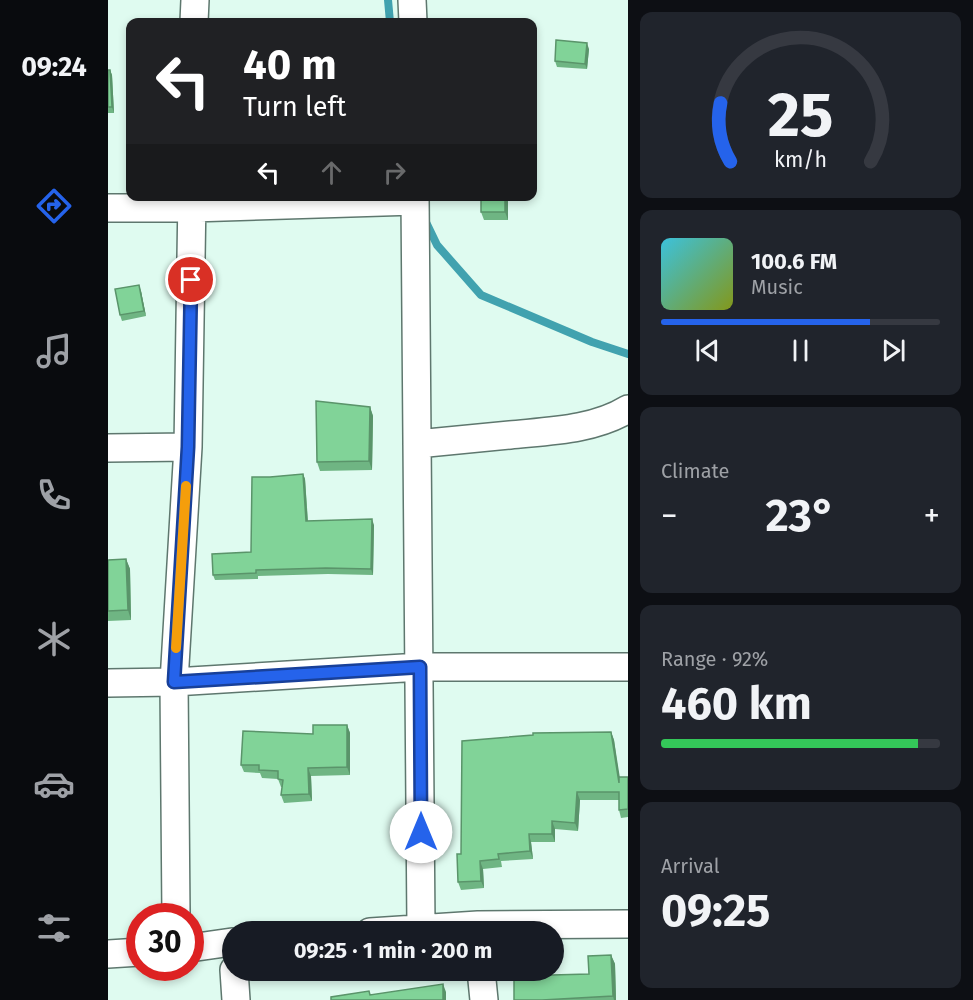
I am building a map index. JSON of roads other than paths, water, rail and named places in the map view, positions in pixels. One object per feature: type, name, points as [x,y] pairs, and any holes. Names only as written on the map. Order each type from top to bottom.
[{"type":"street","points":[[194,18],[195,0]]},
{"type":"street","points":[[412,0],[413,18]]},
{"type":"street","points":[[108,208],[192,202],[266,201]]},
{"type":"street","points":[[415,201],[422,921]]},
{"type":"street","points":[[176,903],[174,682],[188,447],[192,202]]},
{"type":"street","points":[[417,444],[582,427],[619,415],[628,409]]},
{"type":"street","points":[[108,448],[188,447]]},
{"type":"street","points":[[108,683],[174,682],[420,667],[628,667]]},
{"type":"street","points":[[564,926],[628,924]]},
{"type":"street","points":[[204,947],[222,946]]},
{"type":"street","points":[[108,954],[126,953]]},
{"type":"street","points":[[235,981],[236,1000]]},
{"type":"street","points":[[483,981],[484,1000]]},
{"type":"waterway","points":[[388,0],[390,18]]},
{"type":"waterway","points":[[424,218],[437,245],[481,295],[592,342],[628,354]]}]
